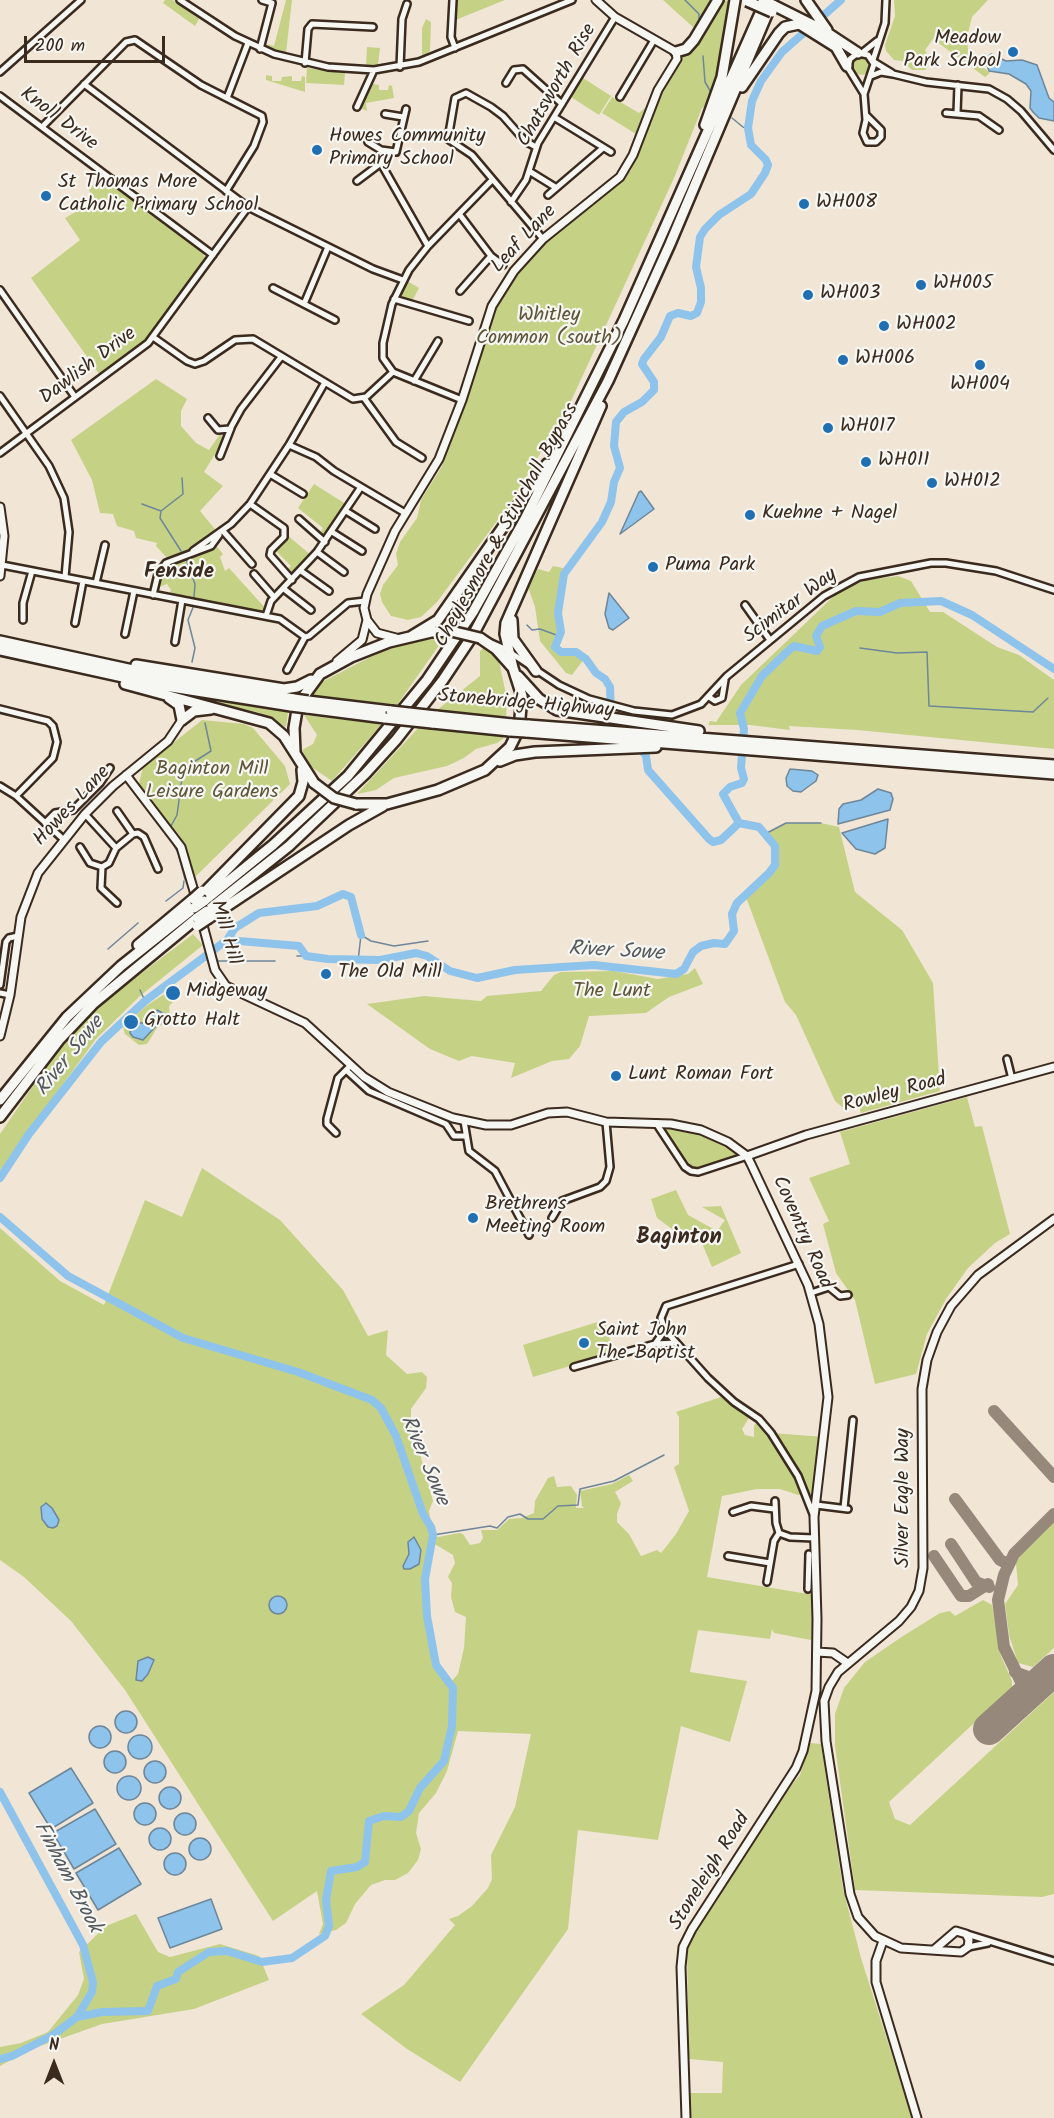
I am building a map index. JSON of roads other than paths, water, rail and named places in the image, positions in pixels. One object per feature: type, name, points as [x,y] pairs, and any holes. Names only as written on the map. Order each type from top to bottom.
[{"type":"highway","points":[[676,52],[686,49],[694,40],[717,0]]},
{"type":"highway","points":[[685,184],[722,77],[735,0]]},
{"type":"highway","points":[[746,0],[769,3],[860,53]]},
{"type":"highway","points":[[806,0],[807,22]]},
{"type":"highway","name":"Cheylesmore & Stivichall Bypass","points":[[0,1117],[59,1040],[94,1004],[348,776],[403,711],[473,612],[525,519],[624,320],[769,3]]},
{"type":"highway","name":"Cheylesmore & Stivichall Bypass","points":[[18,1076],[67,1017],[121,966],[200,907],[263,868],[337,803],[396,740],[443,680],[500,586],[608,381],[725,114],[769,3]]},
{"type":"highway","points":[[725,114],[770,43],[785,27],[807,22],[822,31],[840,51],[847,66]]},
{"type":"highway","points":[[493,765],[510,747],[522,719],[522,696],[505,630],[605,397],[608,381]]},
{"type":"highway","points":[[98,663],[182,672],[284,689],[297,687],[316,678],[331,666],[406,638],[438,620],[546,466],[559,453]]},
{"type":"highway","points":[[511,612],[513,639],[536,670]]},
{"type":"highway","points":[[406,638],[451,631],[484,640],[546,705],[573,714],[626,722],[732,744]]},
{"type":"highway","name":"Stonebridge Highway","points":[[0,641],[292,702]]},
{"type":"highway","name":"Stonebridge Highway","points":[[0,650],[86,670],[292,702],[630,743],[754,744],[1054,765]]},
{"type":"highway","points":[[86,670],[165,695],[269,723],[281,732],[314,783],[334,798],[356,804],[387,804]]},
{"type":"highway","points":[[295,754],[296,711],[300,699],[316,678]]},
{"type":"highway","points":[[165,695],[178,705],[182,720],[194,711],[219,708]]},
{"type":"highway","name":"Stonebridge Highway","points":[[527,729],[637,732],[732,744]]},
{"type":"highway","points":[[0,1100],[18,1076],[25,1061],[59,1020],[114,966],[200,907],[387,804],[438,790],[525,753],[630,743]]},
{"type":"highway","name":"Stonebridge Highway","points":[[754,744],[1054,776]]},
{"type":"highway","points":[[200,907],[237,858],[300,796],[303,782],[301,765]]},
{"type":"street","points":[[0,72],[81,0]]},
{"type":"street","points":[[180,0],[248,44],[260,49],[304,63],[374,70],[400,67],[455,48],[572,0]]},
{"type":"street","points":[[260,49],[273,1],[262,0]]},
{"type":"street","points":[[453,0],[451,37],[455,48]]},
{"type":"street","points":[[596,0],[615,17],[676,52]]},
{"type":"street","points":[[866,115],[882,133],[876,142],[865,139],[864,94],[874,69],[873,60],[886,15],[886,0]]},
{"type":"street","points":[[400,67],[402,19],[407,3]]},
{"type":"street","name":"Chatsworth Rise","points":[[511,202],[523,186],[536,147],[615,17]]},
{"type":"street","points":[[304,63],[308,29],[312,24],[373,27]]},
{"type":"street","points":[[864,94],[847,66],[852,57],[879,38]]},
{"type":"street","points":[[42,127],[126,42],[133,40],[191,79],[259,112],[263,119],[254,146],[226,191]]},
{"type":"street","points":[[620,97],[654,40]]},
{"type":"street","points":[[227,98],[248,44]]},
{"type":"street","name":"Leaf Lane","points":[[367,620],[365,601],[377,570],[405,513],[434,471],[462,400],[492,306],[514,271],[543,239],[620,177],[627,167],[658,90],[676,61],[676,52]]},
{"type":"street","points":[[860,53],[893,74]]},
{"type":"street","points":[[506,83],[514,70],[523,69],[562,104]]},
{"type":"street","points":[[357,107],[374,70]]},
{"type":"street","points":[[856,80],[869,78],[881,72],[926,82],[989,89],[1008,99],[1022,111],[1054,150]]},
{"type":"street","points":[[84,84],[248,207],[373,269],[403,280]]},
{"type":"street","points":[[957,113],[958,85]]},
{"type":"street","points":[[536,147],[525,141],[501,113],[470,94],[457,95],[453,102],[448,139],[470,153],[543,239]]},
{"type":"street","name":"Knoll Drive","points":[[0,96],[213,255]]},
{"type":"street","points":[[368,141],[383,151],[397,150],[406,109]]},
{"type":"street","points":[[946,113],[984,118],[999,130]]},
{"type":"street","points":[[385,114],[397,114],[403,117]]},
{"type":"street","points":[[554,117],[611,152]]},
{"type":"street","points":[[865,127],[873,124]]},
{"type":"street","points":[[548,195],[603,148]]},
{"type":"street","points":[[383,151],[381,163],[428,246]]},
{"type":"street","points":[[357,181],[381,163]]},
{"type":"street","points":[[529,171],[555,187]]},
{"type":"street","points":[[462,400],[393,372],[385,363],[382,350],[394,299],[403,280],[428,246],[492,180]]},
{"type":"street","name":"Dawlish Drive","points":[[0,453],[153,337],[248,207]]},
{"type":"street","points":[[460,214],[491,256],[503,265]]},
{"type":"street","points":[[304,304],[328,247]]},
{"type":"street","points":[[460,291],[491,256]]},
{"type":"street","points":[[273,288],[335,320]]},
{"type":"street","points":[[0,290],[75,397]]},
{"type":"street","points":[[394,299],[469,321]]},
{"type":"street","points":[[153,337],[193,363],[204,361],[229,343],[242,338],[253,339],[348,398],[364,398],[393,372]]},
{"type":"street","points":[[414,381],[438,341]]},
{"type":"street","points":[[220,456],[231,428],[242,409],[281,357]]},
{"type":"street","points":[[153,594],[162,567],[222,532],[250,504],[289,445],[324,384]]},
{"type":"street","points":[[0,396],[54,475],[65,503],[69,532],[65,577]]},
{"type":"street","points":[[364,398],[396,442],[422,458]]},
{"type":"street","points":[[208,418],[218,430],[231,428]]},
{"type":"street","points":[[289,445],[316,457],[334,471],[405,513]]},
{"type":"street","points":[[270,474],[303,494]]},
{"type":"street","points":[[266,616],[274,597],[301,571],[325,542],[361,486]]},
{"type":"street","points":[[250,504],[284,528],[284,537],[271,550],[270,555],[292,580]]},
{"type":"street","points":[[0,507],[4,530],[0,576]]},
{"type":"street","points":[[346,511],[375,529]]},
{"type":"street","points":[[299,519],[325,542]]},
{"type":"street","points":[[222,532],[252,564]]},
{"type":"street","points":[[332,532],[362,551]]},
{"type":"street","points":[[96,583],[105,545]]},
{"type":"street","points":[[317,552],[344,572]]},
{"type":"street","name":"Scimitar Way","points":[[484,640],[509,651],[571,691],[616,706],[657,714],[672,714],[688,710],[709,697],[727,676],[842,584],[870,574],[931,563],[996,571],[1054,590]]},
{"type":"street","points":[[2,565],[266,616],[286,622],[305,637]]},
{"type":"street","points":[[23,620],[23,603],[32,571]]},
{"type":"street","points":[[301,571],[329,591]]},
{"type":"street","points":[[254,574],[274,597]]},
{"type":"street","points":[[75,624],[83,581]]},
{"type":"street","points":[[284,589],[311,610]]},
{"type":"street","points":[[125,634],[134,591]]},
{"type":"street","points":[[175,642],[182,600]]},
{"type":"street","points":[[287,670],[305,637],[348,603],[365,601]]},
{"type":"street","points":[[745,605],[770,640]]},
{"type":"street","points":[[367,620],[380,635],[406,638]]},
{"type":"street","points":[[331,666],[362,640],[367,620]]},
{"type":"street","name":"Scimitar Way","points":[[709,697],[715,701],[722,698],[727,676]]},
{"type":"street","points":[[0,710],[48,721],[53,726],[57,742],[53,758],[16,796]]},
{"type":"street","name":"Howes Lane","points":[[0,1036],[10,995],[18,936],[33,883],[63,839],[85,814],[126,775],[168,741],[182,720]]},
{"type":"street","points":[[45,823],[55,813],[70,812],[100,783],[110,768]]},
{"type":"street","name":"Mill Hill","points":[[126,775],[181,847],[213,962],[218,976],[226,986],[305,1023],[369,1091],[446,1124],[456,1137],[465,1136]]},
{"type":"street","points":[[0,786],[16,796],[63,839]]},
{"type":"street","points":[[117,811],[133,834]]},
{"type":"street","points":[[85,814],[116,848]]},
{"type":"street","points":[[80,848],[90,863],[102,867],[109,863],[116,848],[133,834],[138,833],[144,837],[158,869]]},
{"type":"street","points":[[102,867],[101,888],[117,903]]},
{"type":"street","name":"Howes Lane","points":[[0,985],[6,942],[9,938],[18,936]]},
{"type":"street","points":[[0,993],[10,995]]},
{"type":"street","points":[[1007,1059],[1012,1079]]},
{"type":"street","points":[[336,1133],[327,1124],[327,1119],[338,1078],[348,1067]]},
{"type":"street","name":"Mill Hill","points":[[348,1067],[379,1088],[464,1121]]},
{"type":"street","name":"Rowley Road","points":[[747,1156],[806,1135],[1054,1067]]},
{"type":"street","points":[[529,1236],[495,1171],[473,1156],[465,1136],[464,1121],[486,1125],[511,1125],[559,1111],[606,1122],[656,1123],[693,1128],[716,1135],[747,1156]]},
{"type":"street","points":[[552,1218],[562,1201],[600,1187],[606,1181],[610,1167],[606,1122]]},
{"type":"street","points":[[656,1123],[691,1171],[698,1172],[747,1156]]},
{"type":"street","name":"Coventry Road","points":[[747,1156],[799,1264],[811,1293],[819,1324],[828,1397],[814,1517],[816,1691]]},
{"type":"street","name":"Silver Eagle Way","points":[[952,1951],[909,1950],[883,1941],[864,1925],[852,1904],[824,1726],[826,1694],[832,1680],[846,1662],[908,1612],[921,1584],[922,1389],[927,1360],[937,1332],[951,1306],[978,1275],[1054,1220]]},
{"type":"street","points":[[799,1264],[666,1306],[661,1318],[665,1330],[721,1391],[759,1419],[771,1433],[798,1476],[814,1517]]},
{"type":"street","points":[[811,1293],[829,1287],[840,1296],[848,1295]]},
{"type":"street","points":[[655,1344],[665,1330]]},
{"type":"street","points":[[574,1367],[655,1344],[676,1343]]},
{"type":"street","points":[[816,1505],[846,1509],[853,1420]]},
{"type":"street","points":[[767,1582],[774,1541],[779,1533],[774,1509],[775,1501]]},
{"type":"street","points":[[733,1512],[751,1506],[774,1509]]},
{"type":"street","points":[[779,1533],[795,1538],[814,1538]]},
{"type":"street","points":[[808,1588],[809,1554]]},
{"type":"street","points":[[728,1556],[770,1563]]},
{"type":"street","points":[[808,1576],[816,1577]]},
{"type":"street","points":[[817,1652],[833,1653],[846,1662]]},
{"type":"street","name":"Stoneleigh Road","points":[[686,2118],[681,1967],[683,1947],[692,1929],[796,1768],[803,1751],[816,1691]]},
{"type":"street","points":[[934,1949],[956,1931],[956,1922]]},
{"type":"street","points":[[956,1931],[1054,1961]]},
{"type":"street","points":[[966,1934],[969,1940],[968,1947]]},
{"type":"street","points":[[948,1939],[952,1951],[960,1952],[968,1947],[996,1944]]},
{"type":"street","points":[[883,1941],[876,1961],[876,1982],[917,2118]]},
{"type":"water","points":[[991,54],[1006,61],[1022,60],[1037,65],[1049,98],[1054,102],[1054,121],[1039,118],[1033,112],[1030,108],[1031,91],[1026,84],[1009,74],[989,71],[985,59]]},
{"type":"water","points":[[641,491],[654,509],[620,534],[639,492]]},
{"type":"water","points":[[609,593],[629,618],[613,630],[609,628],[605,614]]},
{"type":"water","points":[[790,769],[812,771],[818,775],[816,781],[801,792],[793,791],[787,786],[786,778]]},
{"type":"water","points":[[878,789],[891,793],[893,799],[890,810],[838,824],[839,809],[843,804],[861,800]]},
{"type":"water","points":[[888,819],[885,848],[875,854],[856,849],[842,833]]},
{"type":"water","points":[[157,1010],[168,1016],[167,1022],[157,1025],[143,1040],[133,1037],[130,1033],[132,1023],[144,1023]]},
{"type":"water","points":[[46,1503],[59,1520],[57,1526],[53,1528],[48,1527],[42,1519],[41,1507]]},
{"type":"water","points":[[414,1537],[421,1550],[419,1564],[410,1569],[404,1569],[403,1566],[409,1554],[408,1542]]},
{"type":"water","points":[[278,1596],[284,1599],[287,1605],[284,1611],[278,1614],[272,1611],[269,1605],[272,1599]]},
{"type":"water","points":[[148,1657],[154,1660],[148,1674],[142,1681],[136,1680],[138,1661]]},
{"type":"water","points":[[126,1711],[134,1714],[137,1722],[134,1730],[126,1733],[118,1730],[115,1722],[118,1714]]},
{"type":"water","points":[[100,1726],[108,1729],[111,1737],[108,1745],[100,1748],[92,1745],[89,1737],[92,1729]]},
{"type":"water","points":[[140,1735],[148,1739],[152,1747],[148,1755],[140,1759],[132,1755],[128,1747],[132,1739]]},
{"type":"water","points":[[115,1751],[123,1754],[126,1762],[123,1770],[115,1773],[107,1770],[104,1762],[107,1754]]},
{"type":"water","points":[[155,1761],[163,1764],[166,1772],[163,1780],[155,1783],[147,1780],[144,1772],[147,1764]]},
{"type":"water","points":[[71,1768],[93,1803],[51,1829],[29,1793]]},
{"type":"water","points":[[129,1776],[134,1777],[140,1783],[140,1793],[134,1799],[129,1800],[124,1799],[118,1793],[117,1788],[118,1783],[124,1777]]},
{"type":"water","points":[[170,1787],[178,1790],[181,1798],[178,1806],[170,1809],[162,1806],[159,1798],[162,1790]]},
{"type":"water","points":[[141,1803],[149,1803],[156,1810],[156,1818],[149,1825],[141,1825],[134,1818],[134,1810]]},
{"type":"water","points":[[95,1809],[116,1844],[74,1869],[53,1833]]},
{"type":"water","points":[[181,1813],[189,1813],[196,1820],[196,1828],[189,1835],[181,1835],[174,1828],[174,1820]]},
{"type":"water","points":[[156,1828],[164,1828],[171,1835],[171,1843],[164,1850],[156,1850],[149,1843],[149,1835]]},
{"type":"water","points":[[200,1838],[208,1841],[211,1849],[208,1857],[200,1860],[192,1857],[189,1849],[192,1841]]},
{"type":"water","points":[[119,1848],[141,1884],[98,1910],[76,1873]]},
{"type":"water","points":[[175,1853],[183,1856],[186,1864],[183,1872],[175,1875],[167,1872],[164,1864],[167,1856]]},
{"type":"water","points":[[211,1899],[222,1929],[170,1948],[158,1918]]},
{"type":"waterway","points":[[685,0],[699,14],[699,22]]},
{"type":"waterway","points":[[629,735],[611,712],[610,687],[605,679],[576,652],[561,652],[555,647],[561,632],[558,613],[564,574],[602,522],[611,502],[614,482],[620,468],[614,446],[616,422],[624,412],[642,402],[654,390],[654,382],[642,364],[644,359],[661,337],[670,316],[678,313],[691,316],[697,313],[701,302],[701,288],[696,267],[700,237],[719,215],[751,194],[765,173],[768,165],[751,145],[748,128],[752,101],[761,81],[782,52],[841,0]]},
{"type":"waterway","points":[[703,56],[705,82],[712,94]]},
{"type":"waterway","points":[[732,118],[743,127],[748,128]]},
{"type":"waterway","points":[[161,511],[183,494],[182,478]]},
{"type":"waterway","points":[[142,504],[161,511],[160,518],[181,551]]},
{"type":"waterway","points":[[186,559],[195,584],[194,597]]},
{"type":"waterway","name":"River Sowe","points":[[0,1178],[29,1134],[101,1042],[145,1001],[227,940],[299,946],[306,956],[328,959],[380,960],[416,953],[427,956],[450,971],[477,978],[515,970],[594,965],[676,974],[684,969],[693,952],[701,946],[714,943],[725,944],[734,931],[732,914],[737,903],[775,865],[775,846],[759,827],[739,823],[723,794],[730,787],[742,783],[744,779],[741,768],[744,729],[740,713],[762,676],[794,646],[817,651],[820,647],[816,636],[822,626],[856,611],[880,612],[900,603],[941,601],[972,615],[1054,669]]},
{"type":"waterway","points":[[192,662],[195,648],[188,620],[194,605]]},
{"type":"waterway","points":[[527,625],[532,630],[540,629],[559,636]]},
{"type":"waterway","points":[[860,648],[897,653],[927,652],[929,706],[1033,712],[1048,698]]},
{"type":"waterway","points":[[171,826],[177,815],[182,778],[189,765],[211,751],[205,723]]},
{"type":"waterway","points":[[638,745],[646,756],[648,770],[709,839],[713,842],[721,840],[739,823]]},
{"type":"waterway","points":[[765,834],[786,823],[821,823]]},
{"type":"waterway","points":[[167,833],[178,853],[185,879]]},
{"type":"waterway","points":[[166,901],[183,888],[184,881]]},
{"type":"waterway","points":[[227,940],[235,928],[259,913],[317,906],[343,894],[351,897],[361,935]]},
{"type":"waterway","points":[[108,949],[138,923]]},
{"type":"waterway","points":[[358,961],[361,935],[371,941],[394,946],[428,941]]},
{"type":"waterway","name":"River Sowe","points":[[297,956],[306,956]]},
{"type":"waterway","name":"River Sowe","points":[[203,959],[208,960]]},
{"type":"waterway","points":[[216,961],[275,961]]},
{"type":"waterway","points":[[140,990],[145,1001]]},
{"type":"waterway","name":"River Sowe","points":[[0,1217],[68,1276],[183,1338],[298,1372],[372,1400],[381,1408],[396,1436],[423,1514],[431,1527],[433,1535],[425,1579],[427,1616],[436,1665],[453,1688],[452,1726],[444,1761],[420,1788],[409,1811],[401,1817],[384,1816],[369,1821],[365,1862],[357,1867],[331,1871],[326,1900],[329,1926],[325,1936],[292,1958],[262,1962],[227,1951],[209,1952],[178,1972],[176,1979],[157,1986],[148,2011],[102,2012],[77,2017],[53,2035],[12,2056],[0,2059]]},
{"type":"waterway","points":[[433,1535],[490,1526],[497,1528],[508,1517],[520,1514],[528,1519],[543,1519],[558,1506],[578,1505],[580,1489],[614,1481],[664,1455]]},
{"type":"waterway","name":"Finham Brook","points":[[0,1792],[83,1945],[93,1982],[92,1992],[77,2017]]},
{"type":"place","name":"Meadow Park School","points":[[1013,52]]},
{"type":"place","name":"Howes Community Primary School","points":[[317,150]]},
{"type":"place","name":"St Thomas More Catholic Primary School","points":[[46,196]]},
{"type":"place","name":"WH008","points":[[804,204]]},
{"type":"place","name":"WH005","points":[[921,285]]},
{"type":"place","name":"WH003","points":[[808,295]]},
{"type":"place","name":"WH002","points":[[884,326]]},
{"type":"place","name":"WH006","points":[[843,360]]},
{"type":"place","name":"WH004","points":[[980,365]]},
{"type":"place","name":"WH017","points":[[828,428]]},
{"type":"place","name":"WH011","points":[[866,462]]},
{"type":"place","name":"WH012","points":[[932,483]]},
{"type":"place","name":"Kuehne + Nagel","points":[[750,515]]},
{"type":"place","name":"Puma Park","points":[[653,567]]},
{"type":"place","name":"The Old Mill","points":[[326,974]]},
{"type":"place","name":"Midgeway","points":[[173,993]]},
{"type":"place","name":"Grotto Halt","points":[[131,1022]]},
{"type":"place","name":"Lunt Roman Fort","points":[[616,1076]]},
{"type":"place","name":"Brethrens Meeting Room","points":[[473,1218]]},
{"type":"place","name":"Saint John The Baptist","points":[[584,1343]]},
{"type":"district","name":"Fenside","points":[[179,573]]},
{"type":"district","name":"Baginton","points":[[679,1239]]},
{"type":"park label","name":"Whitley Common (south)","points":[[549,328]]},
{"type":"park label","name":"Baginton Mill Leisure Gardens","points":[[212,782]]},
{"type":"park label","name":"The Lunt","points":[[612,993]]}]
